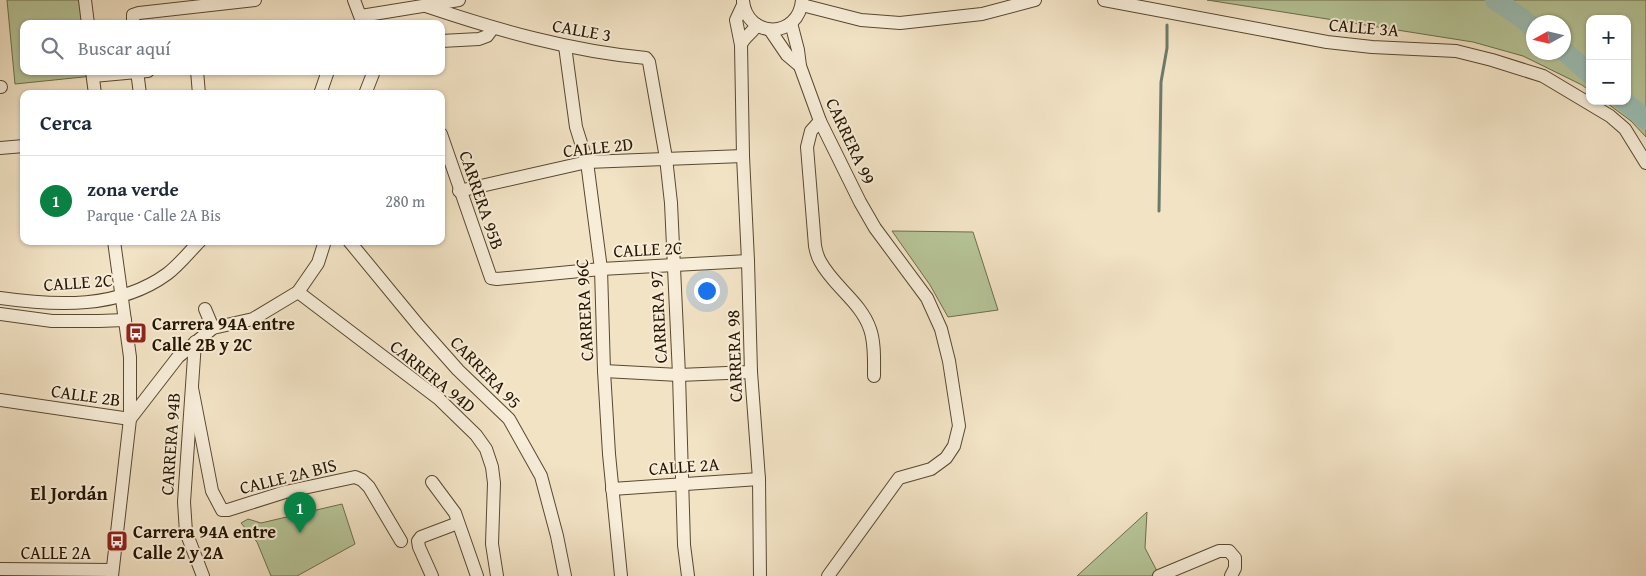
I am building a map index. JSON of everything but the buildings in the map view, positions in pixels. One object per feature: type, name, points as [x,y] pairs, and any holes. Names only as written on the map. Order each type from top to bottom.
[{"type":"street","points":[[85,0],[88,20]]},
{"type":"street","points":[[133,19],[139,12],[255,0]]},
{"type":"street","points":[[354,0],[360,20]]},
{"type":"street","points":[[364,20],[459,0]]},
{"type":"street","points":[[743,2],[747,15],[757,25],[770,30],[781,28],[791,23],[798,15],[802,3],[861,20],[900,23],[982,14],[1035,0]]},
{"type":"street","name":"CALLE 3A","points":[[1104,0],[1327,42],[1372,47],[1456,51],[1492,60],[1543,76],[1610,116],[1625,129],[1646,164]]},
{"type":"street","name":"CARRERA 98","points":[[743,2],[736,20],[741,45],[751,372],[759,479],[760,576]]},
{"type":"street","name":"CALLE 3","points":[[426,6],[492,28],[565,46],[646,58]]},
{"type":"street","name":"CARRERA 99","points":[[791,23],[800,66],[820,121],[875,228],[927,298],[941,329],[949,361],[959,426],[954,446],[946,458],[931,470],[898,478],[828,576]]},
{"type":"street","points":[[741,45],[742,41],[753,32],[757,25]]},
{"type":"street","points":[[445,42],[487,36],[492,28]]},
{"type":"street","name":"CARRERA 99","points":[[770,30],[787,55],[800,66]]},
{"type":"street","name":"CARRERA 96C","points":[[565,46],[576,127],[587,162],[602,269],[604,371],[612,489],[621,576]]},
{"type":"street","name":"CARRERA 97","points":[[646,58],[649,62],[666,158],[671,203],[684,545],[688,576]]},
{"type":"street","points":[[92,75],[94,90]]},
{"type":"street","points":[[140,90],[141,75]]},
{"type":"street","points":[[197,75],[199,90]]},
{"type":"street","points":[[321,90],[327,75]]},
{"type":"street","points":[[367,90],[372,75]]},
{"type":"street","points":[[820,121],[811,131],[807,147],[815,246],[819,260],[834,281],[856,304],[870,328],[873,344],[874,376]]},
{"type":"street","points":[[0,148],[20,146]]},
{"type":"street","name":"CARRERA 95B","points":[[445,146],[490,278]]},
{"type":"street","name":"CALLE 2D","points":[[460,190],[587,162],[743,156]]},
{"type":"street","points":[[112,573],[130,419],[130,357],[115,245]]},
{"type":"street","name":"CALLE 2C","points":[[0,298],[47,303],[79,303],[122,297],[142,289],[168,274],[196,245]]},
{"type":"street","points":[[298,292],[318,263],[324,245]]},
{"type":"street","name":"CARRERA 95","points":[[352,245],[458,370],[509,419],[541,476],[557,536],[565,576]]},
{"type":"street","name":"CALLE 2C","points":[[490,278],[748,260]]},
{"type":"street","name":"CALLE 2B","points":[[0,400],[130,419],[178,358],[195,342],[214,328],[253,318],[298,292]]},
{"type":"street","name":"CARRERA 94D","points":[[298,292],[439,399],[476,435],[486,449],[492,467],[494,483],[492,544],[497,576]]},
{"type":"street","points":[[205,309],[214,328]]},
{"type":"street","name":"CALLE 2C","points":[[0,314],[52,321],[99,322],[125,320]]},
{"type":"street","name":"CARRERA 94B","points":[[195,342],[184,502],[186,532],[203,576]]},
{"type":"street","points":[[604,371],[679,375],[751,372]]},
{"type":"street","name":"CALLE 2A BIS","points":[[192,388],[212,491],[222,510],[228,510],[285,492],[355,478],[362,480],[370,487],[400,541]]},
{"type":"street","name":"CALLE 2A","points":[[612,489],[759,479]]},
{"type":"street","points":[[432,482],[455,513],[477,576]]},
{"type":"street","points":[[432,576],[418,541],[421,537],[458,523]]},
{"type":"street","points":[[1159,576],[1220,551],[1229,551],[1235,558],[1235,568],[1231,576]]},
{"type":"street","name":"CALLE 2A","points":[[0,569],[112,573]]},
{"type":"green space","points":[[7,0],[85,0],[88,20],[20,20],[20,75],[93,76],[15,84]]},
{"type":"green space","points":[[1207,0],[1646,0],[1646,137],[1631,121],[1609,105],[1631,105],[1631,15],[1586,15],[1586,88],[1531,60],[1571,60],[1571,15],[1526,15],[1526,57],[1473,42]]},
{"type":"green space","points":[[892,231],[973,232],[998,310],[948,317],[930,285]]},
{"type":"green space","points":[[342,504],[355,544],[297,576],[271,576],[257,542],[241,523],[248,519],[261,523]]},
{"type":"green space","points":[[1147,512],[1145,548],[1158,573],[1151,576],[1077,576]]},
{"type":"waterway","points":[[1495,0],[1526,22]]},
{"type":"waterway","points":[[1159,211],[1161,82],[1167,48],[1167,25]]},
{"type":"waterway","points":[[1571,57],[1586,70]]},
{"type":"waterway","points":[[1629,105],[1646,120]]},
{"type":"place","name":"Carrera 94A entre Calle 2B y 2C","points":[[136,333]]},
{"type":"place","name":"zona verde","points":[[300,533]]},
{"type":"place","name":"Carrera 94A entre Calle 2 y 2A","points":[[117,541]]},
{"type":"district","name":"El Jordán","points":[[69,493]]}]
